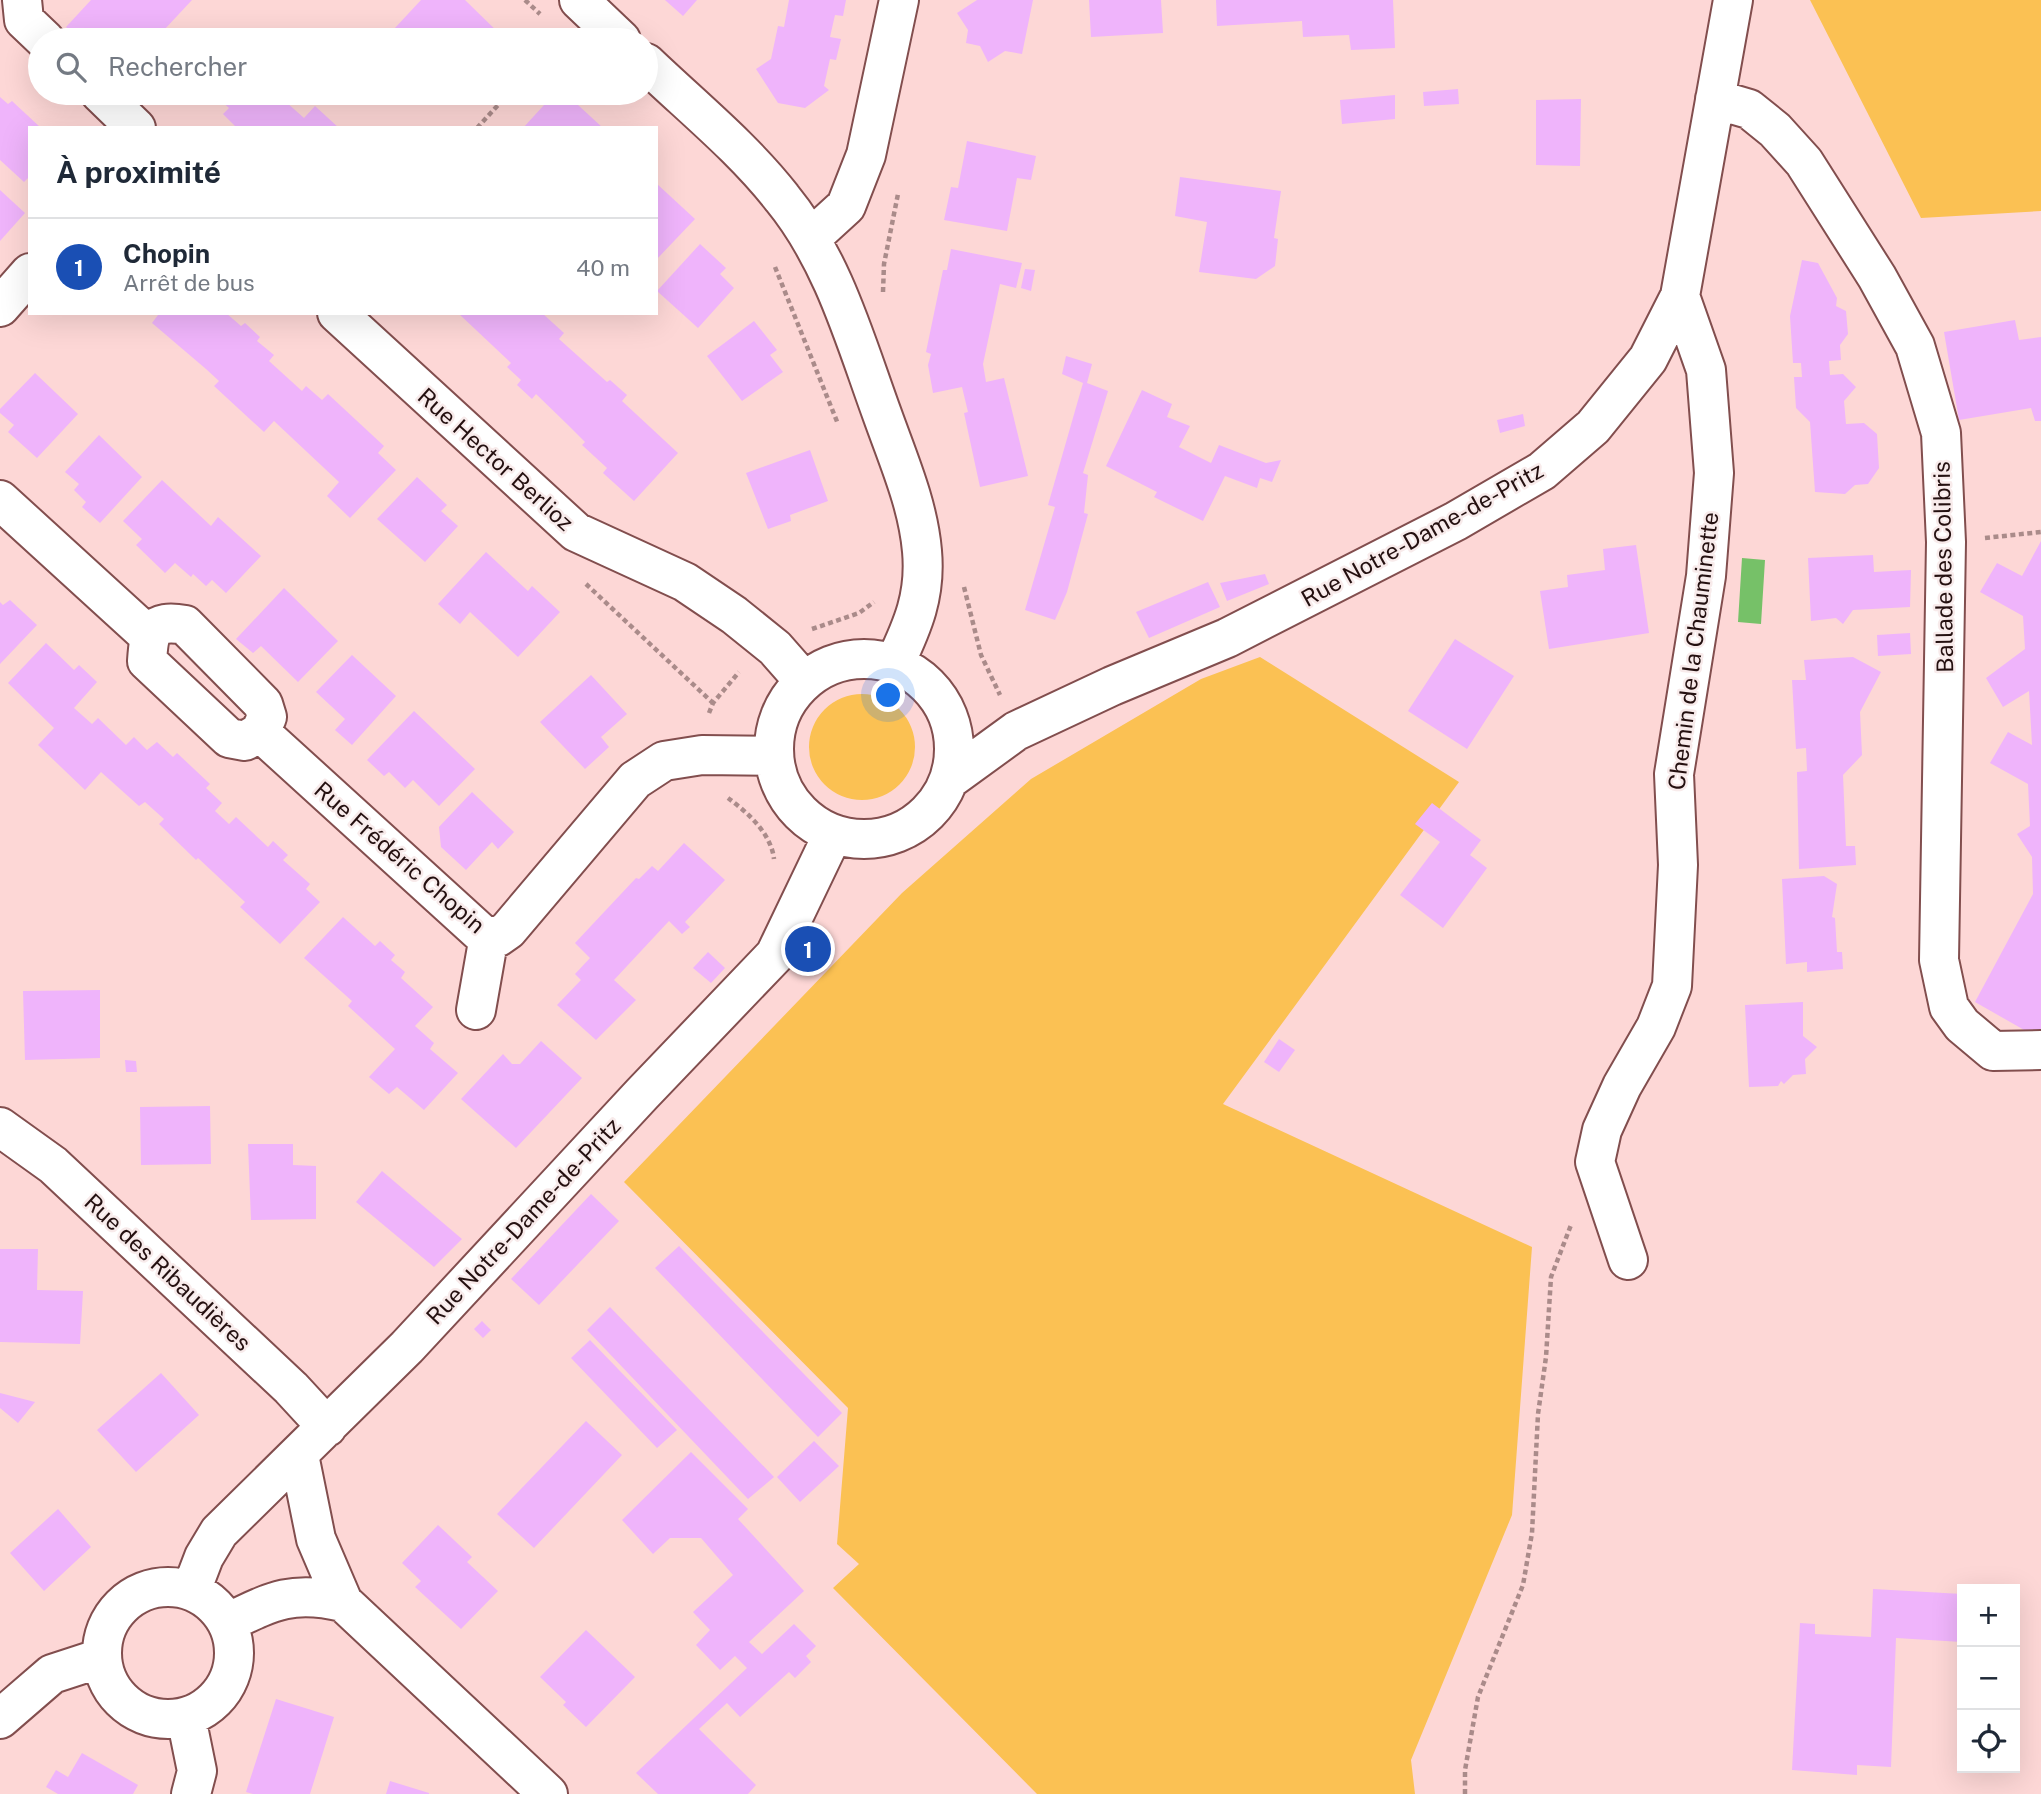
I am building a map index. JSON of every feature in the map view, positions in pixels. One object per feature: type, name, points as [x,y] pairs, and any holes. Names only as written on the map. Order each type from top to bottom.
[{"type":"street","points":[[22,0],[24,20],[32,28]]},
{"type":"street","points":[[579,0],[608,28]]},
{"type":"street","points":[[811,238],[846,205],[866,155],[899,0]]},
{"type":"street","name":"Rue Notre-Dame-de-Pritz","points":[[950,779],[1017,731],[1112,686],[1251,626],[1456,521],[1542,471],[1593,427],[1648,359],[1681,296],[1733,0]]},
{"type":"street","points":[[658,74],[748,160],[782,197],[811,238],[842,302],[914,505],[922,552],[920,607],[895,663]]},
{"type":"street","name":"Ballade des Colibris","points":[[1715,99],[1749,109],[1775,130],[1804,162],[1877,277],[1915,346],[1941,433],[1945,542],[1939,960],[1950,1007],[1962,1025],[1993,1051],[2041,1050]]},
{"type":"street","points":[[112,105],[134,126]]},
{"type":"street","points":[[0,307],[28,275]]},
{"type":"street","name":"Chemin de la Chauminette","points":[[1595,1162],[1602,1130],[1622,1086],[1656,1027],[1672,986],[1678,865],[1674,774],[1706,576],[1714,473],[1706,370],[1681,296]]},
{"type":"street","name":"Rue Hector Berlioz","points":[[339,315],[576,532],[685,582],[765,640],[804,681]]},
{"type":"street","points":[[0,499],[149,636]]},
{"type":"street","points":[[169,622],[185,625],[264,704],[267,717],[260,732],[245,741],[229,738],[147,661],[149,636],[157,627],[169,622]]},
{"type":"street","name":"Rue Notre-Dame-de-Pritz","points":[[871,658],[895,663],[919,677],[938,696],[950,721],[955,751],[950,779],[936,804],[915,824],[890,836],[861,840],[833,834],[810,822],[792,804],[779,781],[774,756],[775,728],[786,702],[804,681],[824,667],[847,659],[871,658]]},
{"type":"street","points":[[950,721],[1017,731]]},
{"type":"street","name":"Rue Frédéric Chopin","points":[[260,732],[482,934],[498,937],[508,930],[635,780],[664,761],[702,755],[774,756]]},
{"type":"street","name":"Rue Notre-Dame-de-Pritz","points":[[191,1591],[204,1557],[219,1532],[327,1427],[471,1280],[642,1094],[775,955],[833,834]]},
{"type":"street","points":[[476,1010],[489,936]]},
{"type":"street","name":"Rue des Ribaudières","points":[[5,1134],[63,1174],[291,1388],[327,1427]]},
{"type":"street","points":[[1595,1162],[1628,1260]]},
{"type":"street","points":[[299,1455],[316,1539],[343,1602],[548,1794]]},
{"type":"street","points":[[169,1587],[191,1591],[206,1598],[218,1609],[227,1623],[233,1642],[234,1661],[229,1680],[219,1696],[204,1709],[186,1717],[167,1720],[130,1708],[115,1694],[106,1677],[101,1658],[103,1636],[113,1616],[128,1600],[148,1589],[169,1587]]},
{"type":"street","points":[[227,1623],[274,1601],[316,1596],[343,1602]]},
{"type":"street","points":[[0,1718],[52,1674],[101,1658]]},
{"type":"street","points":[[186,1717],[197,1771],[191,1794]]},
{"type":"path","points":[[479,126],[498,105]]},
{"type":"path","points":[[882,303],[884,264],[900,184]]},
{"type":"path","points":[[773,261],[840,429]]},
{"type":"path","points":[[1945,542],[2041,532]]},
{"type":"path","points":[[922,552],[954,548],[981,654],[1017,731]]},
{"type":"path","points":[[1465,1794],[1465,1770],[1478,1697],[1523,1585],[1532,1533],[1538,1414],[1546,1357],[1551,1277],[1595,1162]]},
{"type":"shaded area","points":[[1810,0],[2041,0],[2041,211],[1921,218]]},
{"type":"shaded area","points":[[1742,558],[1765,560],[1761,624],[1738,622]]},
{"type":"shaded area","points":[[1260,657],[1459,782],[1223,1104],[1532,1247],[1512,1515],[1411,1760],[1415,1794],[1037,1794],[833,1588],[859,1564],[837,1544],[848,1408],[624,1182],[902,893],[1031,779],[1201,679]]},
{"type":"shaded area","points":[[862,694],[882,698],[899,710],[911,727],[915,747],[911,767],[899,784],[882,796],[862,800],[842,796],[825,784],[813,767],[809,747],[813,727],[825,710],[842,698]]},
{"type":"building","points":[[91,0],[192,0],[166,28],[66,27]]},
{"type":"building","points":[[421,0],[465,0],[494,28],[395,28]]},
{"type":"building","points":[[665,0],[697,0],[683,16]]},
{"type":"building","points":[[789,0],[846,0],[843,16],[835,15],[830,37],[841,39],[836,60],[830,59],[824,86],[829,90],[805,108],[778,103],[756,69],[771,59],[778,26],[784,27]]},
{"type":"building","points":[[977,0],[1033,0],[1022,54],[1005,51],[988,62],[980,46],[966,43],[968,30],[957,13]]},
{"type":"building","points":[[1089,0],[1161,0],[1163,33],[1091,37]]},
{"type":"building","points":[[1216,0],[1393,0],[1395,48],[1351,50],[1349,35],[1303,37],[1302,21],[1217,26]]},
{"type":"building","points":[[1458,89],[1459,104],[1424,106],[1423,92]]},
{"type":"building","points":[[1395,95],[1395,119],[1342,124],[1340,100]]},
{"type":"building","points":[[0,97],[8,104],[12,101],[39,126],[28,126],[28,178],[24,182],[0,160]]},
{"type":"building","points":[[1581,99],[1580,166],[1536,165],[1536,100]]},
{"type":"building","points":[[226,105],[289,105],[304,118],[315,106],[337,126],[235,126],[223,114],[229,108]]},
{"type":"building","points":[[544,105],[578,105],[601,126],[525,126]]},
{"type":"building","points":[[967,141],[1036,156],[1031,180],[1017,178],[1007,231],[944,220],[951,187],[958,188]]},
{"type":"building","points":[[1180,177],[1281,191],[1274,238],[1278,239],[1275,266],[1256,279],[1199,272],[1207,222],[1175,216]]},
{"type":"building","points":[[658,185],[695,219],[658,258]]},
{"type":"building","points":[[0,190],[25,213],[0,241]]},
{"type":"building","points":[[700,244],[726,268],[720,274],[734,288],[698,328],[658,290]]},
{"type":"building","points":[[951,249],[1022,263],[1016,288],[1000,284],[983,364],[986,382],[1004,378],[1028,476],[980,487],[964,413],[968,412],[962,387],[933,393],[928,365],[931,354],[926,352],[943,270],[947,270]]},
{"type":"building","points":[[1802,260],[1818,263],[1837,298],[1836,306],[1846,311],[1848,334],[1840,345],[1841,360],[1829,361],[1830,375],[1843,374],[1856,387],[1844,401],[1846,424],[1864,423],[1877,434],[1879,468],[1868,484],[1855,485],[1845,494],[1815,492],[1810,422],[1796,408],[1794,377],[1802,377],[1801,363],[1793,363],[1790,316]]},
{"type":"building","points":[[1025,269],[1035,270],[1031,291],[1021,288]]},
{"type":"building","points":[[158,315],[228,315],[241,326],[245,323],[260,337],[257,341],[274,355],[269,361],[302,391],[306,386],[322,400],[328,394],[384,446],[378,453],[396,470],[350,518],[327,496],[339,482],[274,421],[264,432],[214,386],[219,381],[152,323]]},
{"type":"building","points":[[460,315],[544,315],[564,333],[559,339],[607,382],[610,380],[627,395],[622,401],[678,453],[634,501],[603,473],[607,468],[582,445],[585,442],[568,425],[536,394],[532,399],[517,385],[521,380],[507,367],[511,363]]},
{"type":"building","points":[[2015,320],[2019,340],[2041,337],[2041,421],[2035,421],[2031,408],[1959,420],[1944,332]]},
{"type":"building","points":[[754,321],[777,350],[770,355],[783,372],[742,401],[707,356]]},
{"type":"building","points":[[1066,356],[1092,364],[1087,383],[1108,391],[1083,473],[1088,475],[1084,513],[1088,514],[1067,592],[1055,620],[1025,610],[1055,507],[1048,505],[1083,383],[1062,374]]},
{"type":"building","points":[[35,373],[78,414],[37,458],[8,432],[14,425],[0,413],[0,409]]},
{"type":"building","points":[[1142,390],[1172,404],[1167,417],[1190,426],[1179,447],[1211,463],[1219,445],[1266,463],[1281,460],[1272,482],[1260,478],[1257,488],[1225,476],[1203,521],[1154,497],[1157,492],[1106,466]]},
{"type":"building","points":[[1523,414],[1525,426],[1500,433],[1497,420]]},
{"type":"building","points":[[99,435],[142,477],[100,523],[82,507],[86,502],[74,490],[79,484],[65,472]]},
{"type":"building","points":[[810,450],[828,501],[790,515],[791,521],[768,529],[746,473]]},
{"type":"building","points":[[417,477],[447,505],[441,511],[458,526],[425,562],[377,519]]},
{"type":"building","points":[[162,480],[211,526],[218,517],[261,556],[226,593],[212,580],[206,586],[175,563],[165,573],[136,545],[142,539],[123,521]]},
{"type":"building","points":[[2041,541],[2041,1035],[2033,1035],[1975,1002],[2033,894],[2032,857],[2017,834],[2030,826],[2028,784],[1990,763],[2008,732],[2032,745],[2029,691],[2003,707],[1986,678],[2025,649],[2023,616],[1980,592],[1997,563],[2022,576]]},
{"type":"building","points":[[1636,545],[1649,633],[1549,649],[1540,591],[1568,587],[1567,575],[1605,570],[1603,549]]},
{"type":"building","points":[[486,552],[528,591],[532,586],[560,612],[518,657],[470,612],[460,624],[438,604]]},
{"type":"building","points":[[1873,555],[1874,572],[1911,570],[1910,607],[1853,610],[1843,624],[1836,618],[1811,621],[1808,558]]},
{"type":"building","points":[[1265,574],[1269,584],[1227,601],[1220,583]]},
{"type":"building","points":[[1208,582],[1220,607],[1149,638],[1136,612]]},
{"type":"building","points":[[284,588],[338,641],[298,682],[261,646],[253,653],[236,639]]},
{"type":"building","points":[[10,600],[37,625],[0,664],[0,602],[3,605]]},
{"type":"building","points":[[1910,633],[1911,654],[1878,656],[1877,635]]},
{"type":"building","points":[[1455,639],[1514,676],[1467,749],[1408,711]]},
{"type":"building","points":[[46,643],[74,670],[79,665],[97,682],[74,708],[92,724],[98,718],[126,745],[134,737],[147,750],[157,742],[173,757],[177,753],[210,784],[206,788],[222,803],[215,811],[229,824],[236,817],[268,847],[273,841],[288,855],[283,860],[310,884],[306,889],[320,902],[280,944],[240,907],[245,902],[159,824],[164,819],[145,802],[139,806],[101,772],[85,790],[38,745],[54,728],[8,683]]},
{"type":"building","points":[[352,655],[396,696],[352,745],[335,730],[345,719],[316,692]]},
{"type":"building","points":[[1853,657],[1881,672],[1860,712],[1862,755],[1843,775],[1846,846],[1855,846],[1856,865],[1799,869],[1797,772],[1807,771],[1806,748],[1796,749],[1792,680],[1806,680],[1804,660]]},
{"type":"building","points":[[591,675],[627,714],[601,737],[609,747],[585,769],[540,722]]},
{"type":"building","points":[[414,711],[475,769],[439,806],[413,780],[405,788],[389,772],[384,776],[367,760]]},
{"type":"building","points":[[472,792],[514,832],[498,849],[492,842],[466,870],[441,847],[439,827]]},
{"type":"building","points":[[1432,803],[1481,840],[1470,855],[1487,868],[1443,928],[1400,895],[1440,842],[1415,824]]},
{"type":"building","points":[[684,843],[725,880],[685,922],[690,927],[682,934],[669,921],[614,980],[636,1000],[596,1040],[557,1005],[581,980],[575,974],[590,958],[575,943],[636,878],[639,879],[652,866],[658,871]]},
{"type":"building","points":[[1824,876],[1837,884],[1832,917],[1835,918],[1837,952],[1842,952],[1843,969],[1807,972],[1807,962],[1786,964],[1782,879]]},
{"type":"building","points":[[343,917],[375,946],[380,941],[395,955],[391,960],[405,972],[401,978],[433,1007],[415,1026],[434,1043],[430,1049],[458,1073],[424,1110],[397,1087],[389,1094],[369,1077],[395,1049],[348,1006],[352,1001],[304,958]]},
{"type":"building","points":[[708,952],[725,968],[711,983],[693,968]]},
{"type":"building","points":[[100,990],[100,1058],[25,1060],[23,991]]},
{"type":"building","points":[[1803,1002],[1803,1036],[1817,1047],[1805,1059],[1806,1074],[1793,1075],[1784,1084],[1781,1081],[1778,1086],[1749,1087],[1745,1005]]},
{"type":"building","points":[[1279,1039],[1295,1050],[1279,1072],[1264,1062]]},
{"type":"building","points":[[541,1041],[582,1078],[516,1148],[461,1099],[503,1054],[512,1064],[520,1064]]},
{"type":"building","points":[[125,1060],[136,1061],[137,1072],[126,1072]]},
{"type":"building","points":[[210,1106],[211,1164],[141,1165],[140,1107]]},
{"type":"building","points":[[248,1144],[293,1144],[293,1165],[316,1166],[316,1219],[251,1220]]},
{"type":"building","points":[[382,1171],[462,1239],[434,1267],[356,1202]]},
{"type":"building","points":[[591,1194],[619,1221],[539,1305],[511,1279]]},
{"type":"building","points":[[679,1246],[842,1413],[818,1437],[655,1268]]},
{"type":"building","points":[[0,1249],[38,1249],[37,1290],[83,1291],[80,1344],[0,1342]]},
{"type":"building","points":[[610,1307],[774,1477],[748,1499],[587,1330]]},
{"type":"building","points":[[482,1321],[491,1330],[483,1338],[474,1329]]},
{"type":"building","points":[[590,1340],[677,1430],[657,1448],[571,1358]]},
{"type":"building","points":[[161,1373],[199,1415],[136,1472],[97,1430]]},
{"type":"building","points":[[0,1393],[35,1402],[18,1423],[0,1408]]},
{"type":"building","points":[[586,1421],[622,1455],[534,1548],[497,1514]]},
{"type":"building","points":[[814,1441],[839,1466],[800,1502],[777,1477]]},
{"type":"building","points":[[691,1452],[748,1509],[738,1519],[804,1591],[749,1642],[762,1654],[794,1624],[816,1646],[806,1656],[811,1662],[795,1678],[789,1672],[740,1717],[727,1703],[699,1729],[756,1785],[748,1794],[658,1794],[636,1773],[747,1668],[735,1656],[720,1670],[696,1645],[710,1630],[693,1612],[733,1575],[701,1538],[670,1538],[653,1554],[622,1520]]},
{"type":"building","points":[[58,1509],[91,1547],[44,1591],[10,1553]]},
{"type":"building","points":[[438,1525],[472,1557],[467,1562],[498,1591],[461,1629],[415,1587],[421,1581],[402,1563]]},
{"type":"building","points":[[1873,1589],[1957,1594],[1957,1642],[1896,1638],[1891,1767],[1857,1765],[1857,1775],[1792,1770],[1800,1623],[1815,1624],[1815,1634],[1871,1637]]},
{"type":"building","points":[[586,1630],[635,1677],[586,1727],[563,1705],[566,1702],[540,1677]]},
{"type":"building","points":[[276,1699],[334,1717],[310,1794],[246,1792]]},
{"type":"building","points":[[82,1753],[138,1785],[133,1794],[58,1794],[46,1787],[56,1770],[68,1777]]},
{"type":"building","points":[[390,1781],[429,1793],[429,1794],[386,1794]]},
{"type":"place","name":"Chopin","points":[[808,949]]}]
